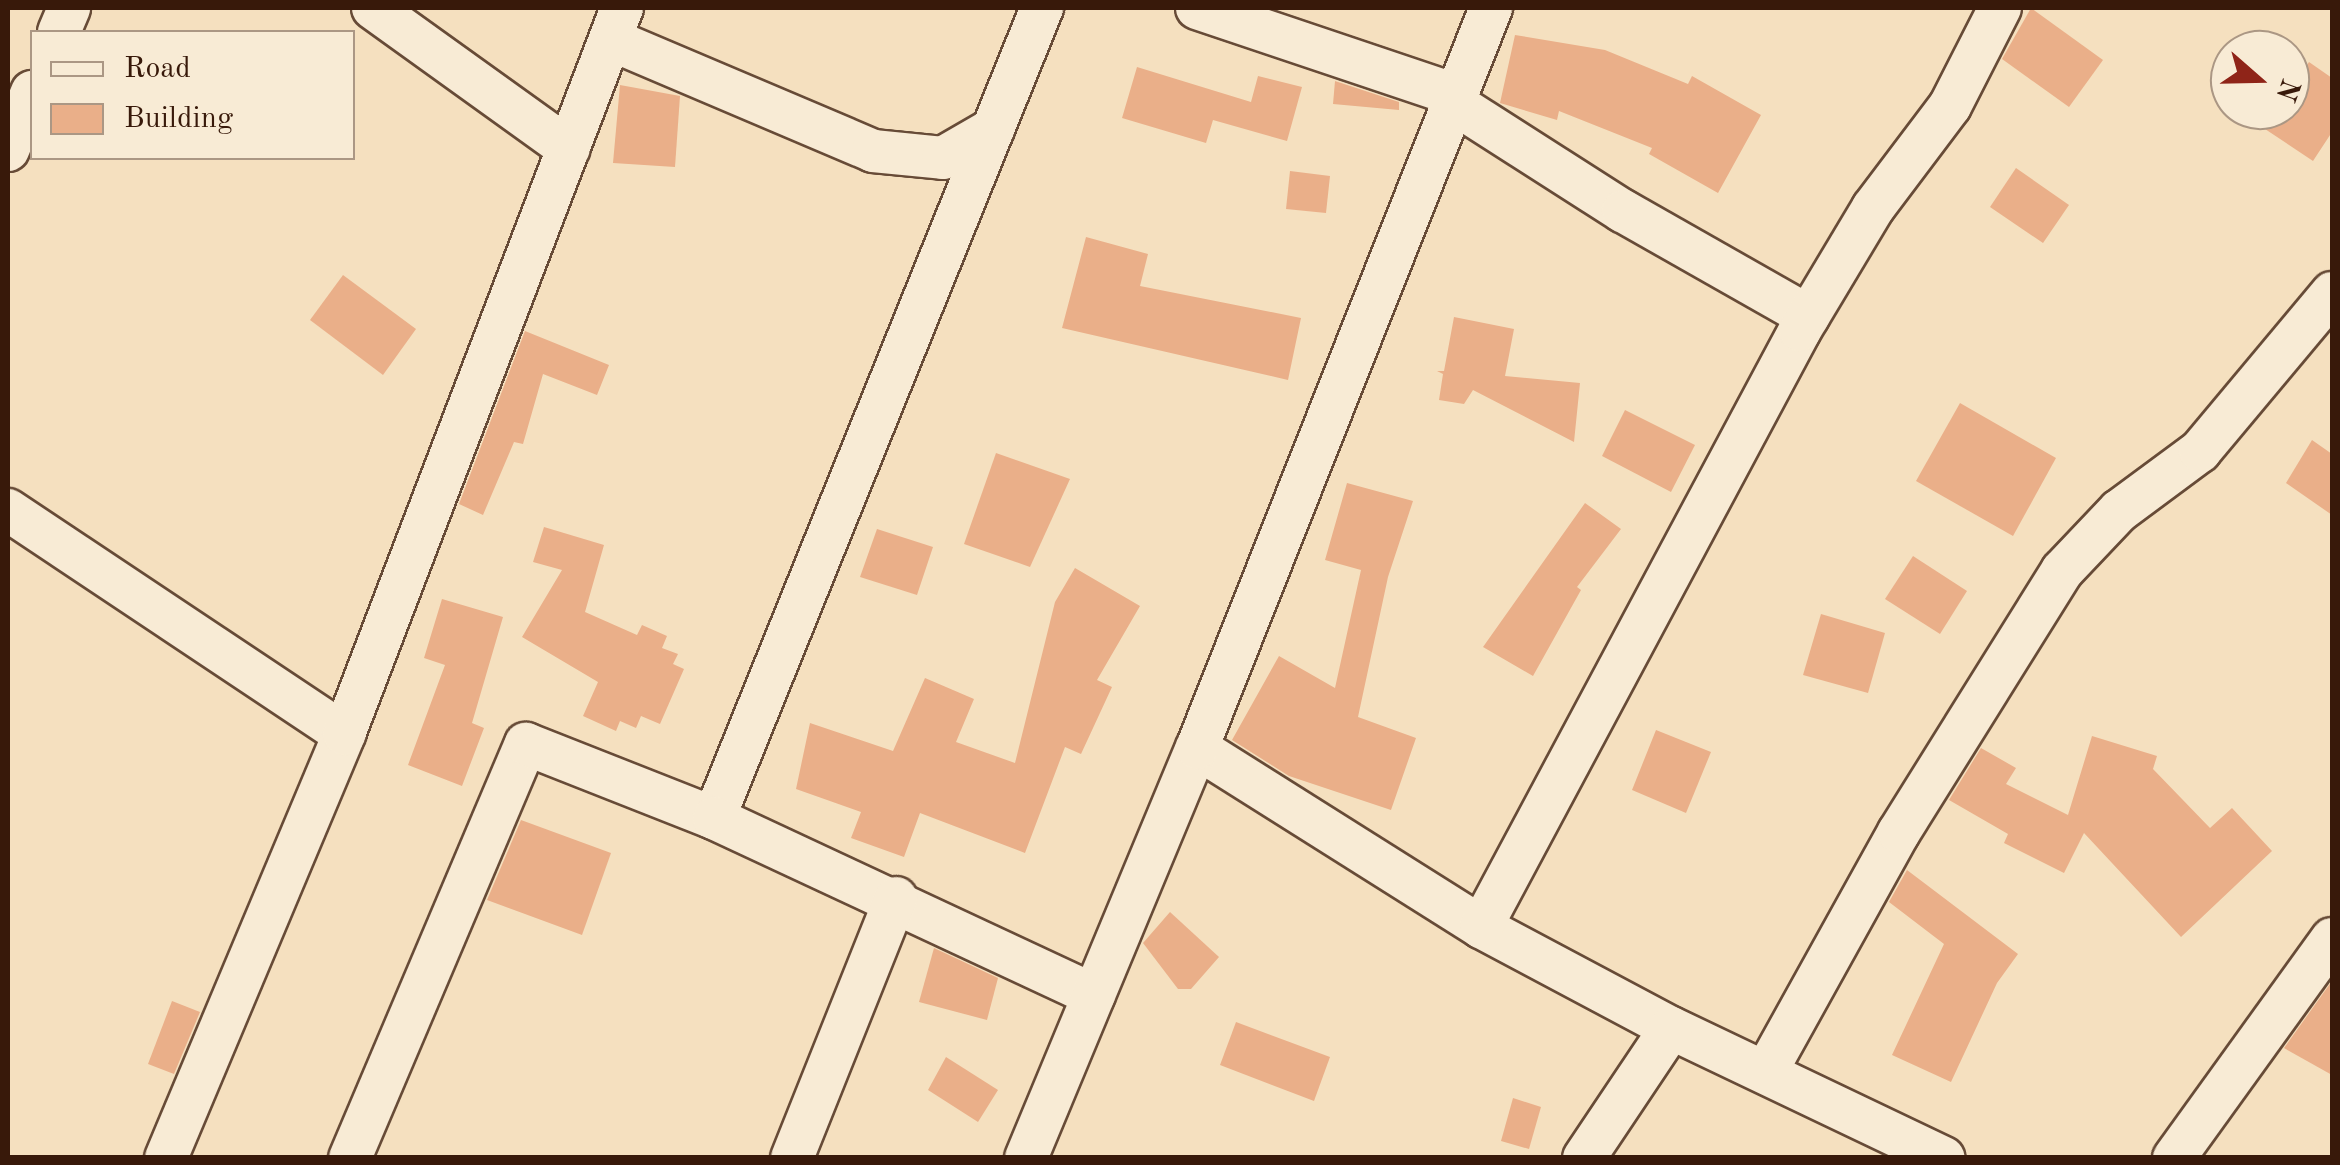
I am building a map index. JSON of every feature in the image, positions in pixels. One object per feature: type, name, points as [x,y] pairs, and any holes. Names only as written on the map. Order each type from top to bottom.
[{"type":"street","points":[[373,8],[569,148]]},
{"type":"street","points":[[714,818],[1042,8]]},
{"type":"street","points":[[1197,8],[1447,92],[1457,106],[1624,211],[1808,316]]},
{"type":"street","points":[[1026,1158],[1457,106],[1491,8]]},
{"type":"street","points":[[1481,926],[1808,316],[1873,208],[1950,106],[2000,8]]},
{"type":"street","points":[[166,1158],[344,734],[617,24],[873,151],[943,158],[993,129]]},
{"type":"street","points":[[8,150],[30,97]]},
{"type":"street","points":[[1766,1070],[1900,832],[2062,571],[2119,510],[2200,451],[2332,293]]},
{"type":"street","points":[[8,510],[344,734]]},
{"type":"street","points":[[350,1158],[526,744],[714,818],[896,898],[1094,995]]},
{"type":"street","points":[[1197,748],[1481,926],[1670,1028],[1766,1070],[1944,1158]]},
{"type":"street","points":[[792,1158],[896,898]]},
{"type":"street","points":[[2174,1158],[2332,938]]},
{"type":"street","points":[[1584,1158],[1670,1028]]},
{"type":"building","points":[[2031,8],[2103,60],[2069,107],[2002,59]]},
{"type":"building","points":[[1515,35],[1605,50],[1688,84],[1692,76],[1761,115],[1718,193],[1649,154],[1652,148],[1559,111],[1557,120],[1500,103]]},
{"type":"building","points":[[2310,63],[2332,78],[2332,132],[2313,161],[2266,130],[2310,130]]},
{"type":"building","points":[[1137,67],[1251,102],[1258,76],[1302,87],[1287,141],[1213,120],[1206,143],[1122,118]]},
{"type":"building","points":[[1335,81],[1399,102],[1399,110],[1333,104]]},
{"type":"building","points":[[620,85],[680,96],[675,167],[613,163]]},
{"type":"building","points":[[2016,168],[2069,205],[2043,243],[1990,207]]},
{"type":"building","points":[[1290,171],[1330,176],[1326,213],[1286,209]]},
{"type":"building","points":[[1086,237],[1148,254],[1140,286],[1301,318],[1288,380],[1062,328]]},
{"type":"building","points":[[343,275],[416,329],[383,375],[310,320]]},
{"type":"building","points":[[1454,317],[1514,329],[1505,376],[1580,383],[1574,442],[1473,390],[1464,404],[1439,400],[1443,374],[1437,371],[1444,371]]},
{"type":"building","points":[[525,331],[609,365],[597,395],[543,374],[523,444],[514,442],[483,515],[459,504]]},
{"type":"building","points":[[1960,403],[2056,458],[2013,536],[1916,481]]},
{"type":"building","points":[[1625,410],[1695,445],[1671,492],[1602,456]]},
{"type":"building","points":[[2312,440],[2332,454],[2332,515],[2286,483]]},
{"type":"building","points":[[996,453],[1070,479],[1030,567],[964,544]]},
{"type":"building","points":[[1347,483],[1413,501],[1388,577],[1358,717],[1416,738],[1391,810],[1289,776],[1232,740],[1279,656],[1335,688],[1361,570],[1325,560]]},
{"type":"building","points":[[1585,503],[1621,529],[1577,587],[1581,590],[1533,676],[1483,647]]},
{"type":"building","points":[[544,527],[604,545],[585,612],[637,635],[642,625],[667,636],[662,648],[678,654],[673,664],[684,669],[660,724],[641,716],[636,728],[620,721],[616,731],[583,716],[598,682],[522,637],[562,570],[533,562]]},
{"type":"building","points":[[877,529],[933,547],[917,595],[860,577]]},
{"type":"building","points":[[1913,556],[1967,591],[1940,634],[1885,599]]},
{"type":"building","points":[[1075,568],[1140,606],[1097,680],[1112,687],[1081,754],[1065,747],[1025,853],[920,813],[904,857],[851,838],[861,812],[796,789],[810,723],[893,751],[925,678],[974,699],[956,742],[1015,763],[1055,602]]},
{"type":"building","points":[[442,599],[503,617],[472,723],[484,728],[462,786],[408,765],[445,665],[424,658]]},
{"type":"building","points":[[1821,614],[1885,633],[1868,693],[1803,675]]},
{"type":"building","points":[[1656,730],[1711,752],[1686,813],[1632,790]]},
{"type":"building","points":[[2092,736],[2157,756],[2153,769],[2210,828],[2232,808],[2272,851],[2181,937],[2084,833],[2064,873],[2004,843],[2008,834],[1949,800],[1981,748],[2016,768],[2006,784],[2068,815]]},
{"type":"building","points":[[521,820],[611,853],[582,935],[487,900]]},
{"type":"building","points":[[1907,870],[2018,954],[1997,983],[1951,1082],[1892,1055],[1944,944],[1889,902]]},
{"type":"building","points":[[1170,912],[1219,957],[1191,989],[1178,989],[1143,943]]},
{"type":"building","points":[[934,948],[998,978],[987,1020],[919,1002]]},
{"type":"building","points":[[2332,981],[2332,1075],[2284,1048]]},
{"type":"building","points":[[172,1001],[200,1012],[174,1074],[148,1064]]},
{"type":"building","points":[[1236,1022],[1330,1057],[1314,1101],[1220,1065]]},
{"type":"building","points":[[946,1057],[998,1090],[978,1122],[928,1090]]},
{"type":"building","points":[[1513,1098],[1541,1107],[1529,1149],[1501,1141]]}]
